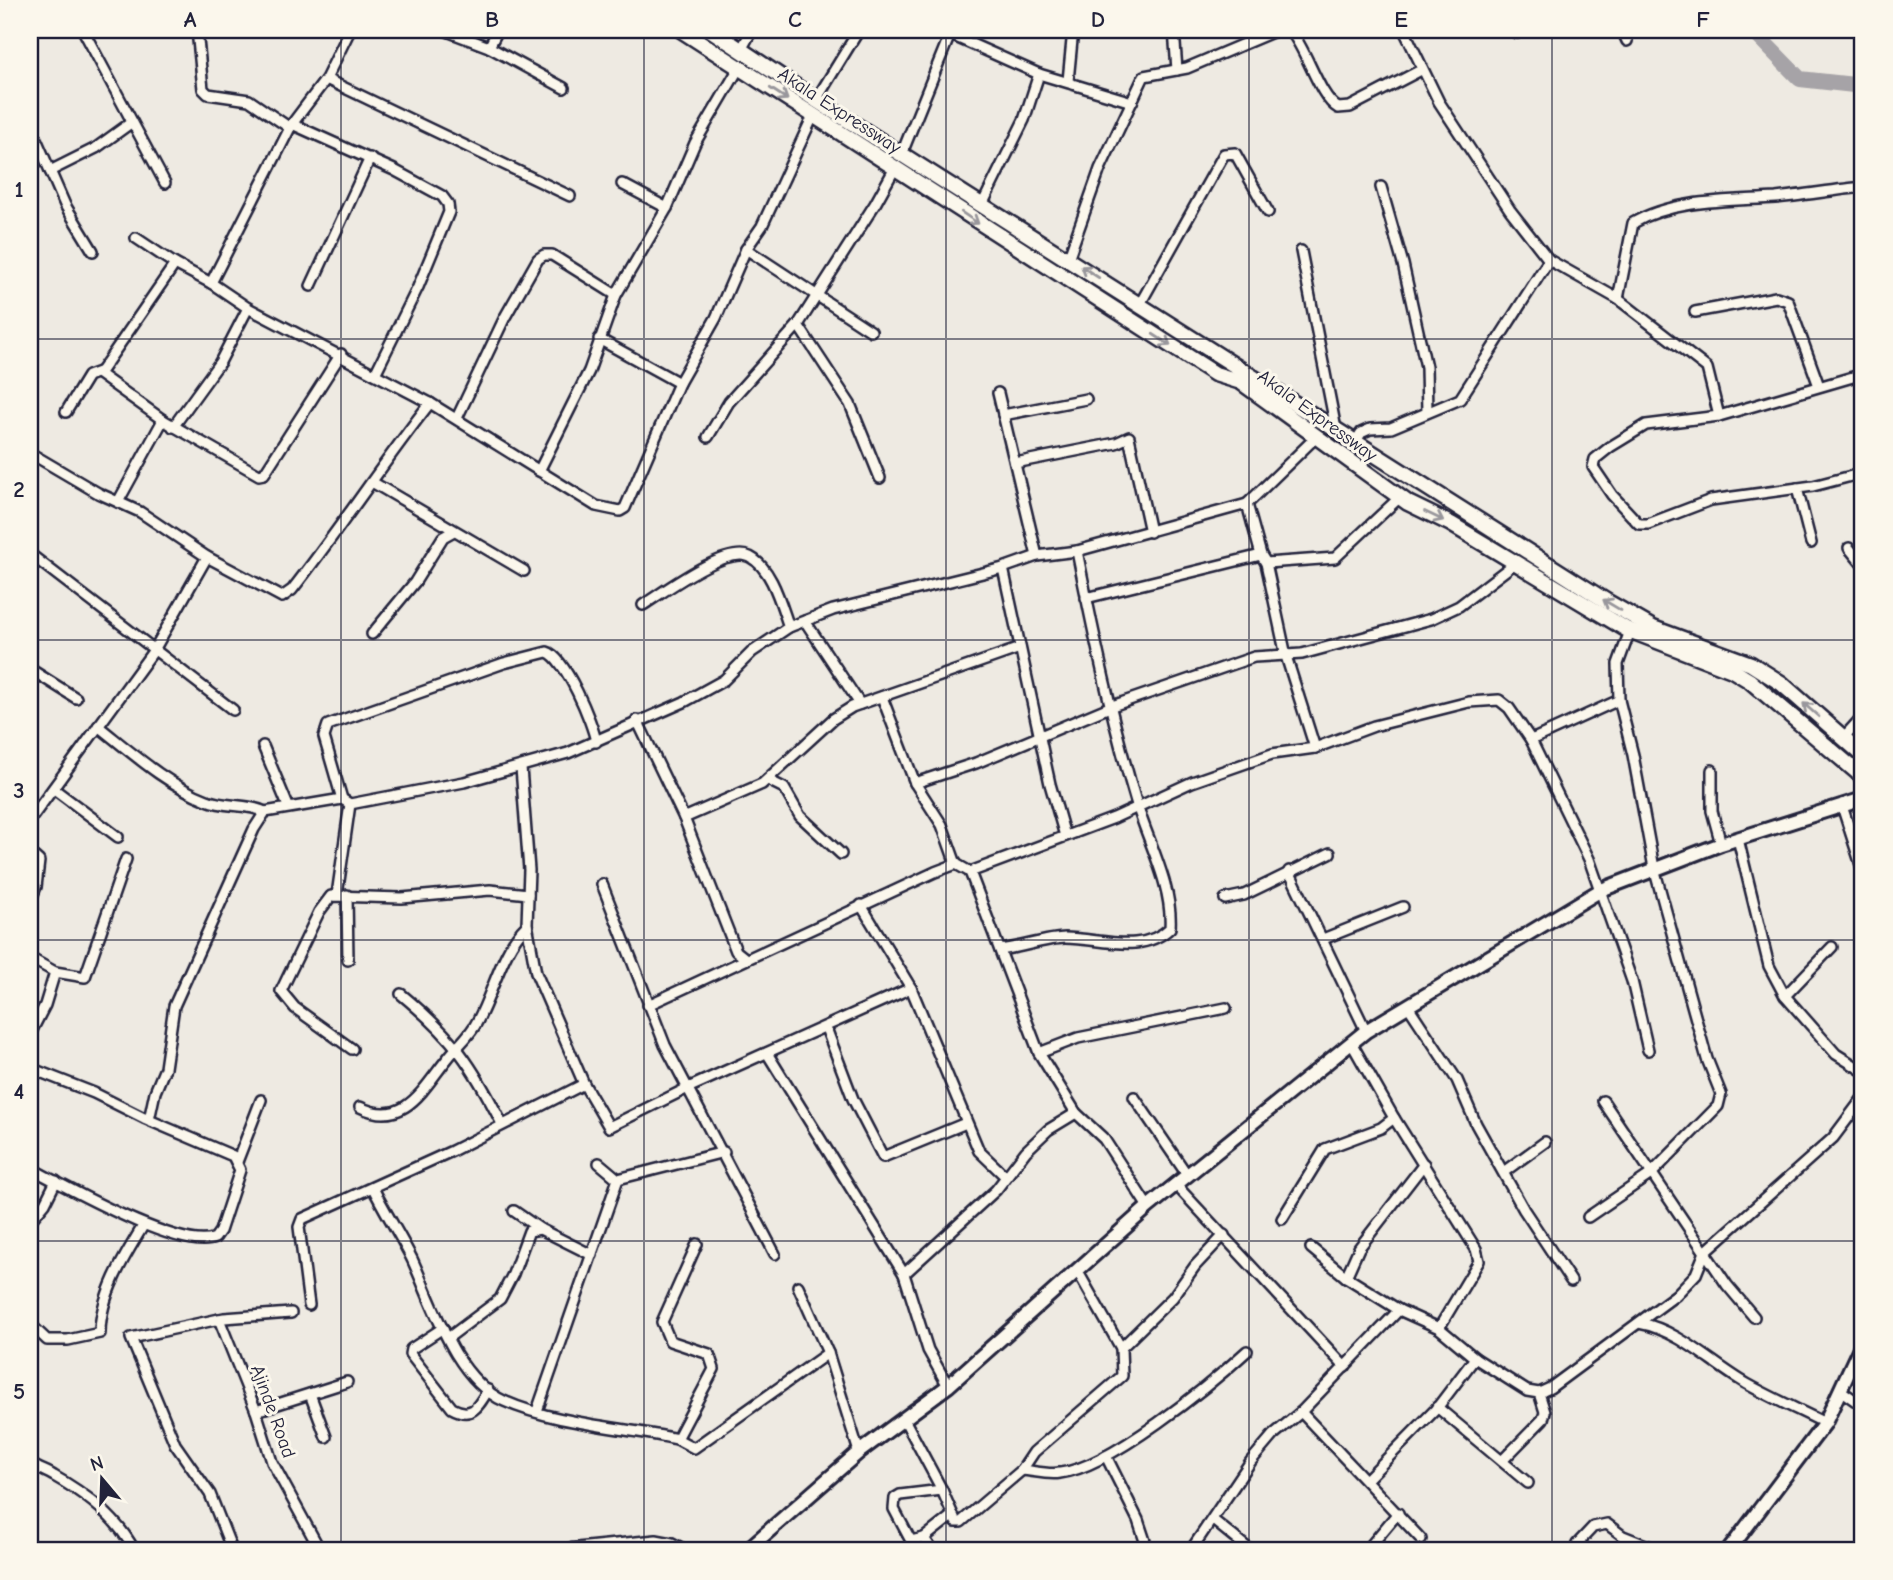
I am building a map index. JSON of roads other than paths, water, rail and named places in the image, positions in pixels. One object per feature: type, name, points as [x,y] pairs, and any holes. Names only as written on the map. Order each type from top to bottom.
[{"type":"main road","name":"Akala Expressway","points":[[681,30],[1215,374],[1241,382],[1404,500],[1451,524],[1630,631],[1732,670],[1750,681],[1863,777]]},
{"type":"main road","name":"Akala Expressway","points":[[711,30],[816,100],[1623,611],[1653,628],[1751,664],[1781,683],[1863,755]]},
{"type":"main road","points":[[854,142],[864,129]]},
{"type":"main road","points":[[1367,475],[1381,456]]},
{"type":"main road","points":[[1404,500],[1410,476]]},
{"type":"street","points":[[83,30],[165,183]]},
{"type":"street","points":[[197,30],[203,89],[208,94],[257,104],[291,126],[369,158],[442,196],[448,204],[449,212],[418,287],[375,374]]},
{"type":"street","points":[[211,283],[291,126],[326,79],[350,30]]},
{"type":"street","points":[[444,30],[489,47],[564,88]]},
{"type":"street","points":[[489,47],[498,30]]},
{"type":"street","points":[[741,50],[752,30]]},
{"type":"street","points":[[816,100],[859,30]]},
{"type":"street","points":[[1068,81],[1074,46],[1073,30]]},
{"type":"street","points":[[1174,30],[1178,70]]},
{"type":"street","points":[[1068,259],[1100,169],[1144,76],[1178,70],[1277,30]]},
{"type":"street","points":[[1290,30],[1307,55],[1325,97],[1338,108],[1350,107],[1421,70]]},
{"type":"street","points":[[1404,30],[1421,70],[1502,198],[1549,260],[1618,299],[1706,368],[1719,416]]},
{"type":"street","points":[[1622,30],[1627,41]]},
{"type":"street","points":[[902,153],[951,32],[1039,74],[1132,102]]},
{"type":"street","points":[[539,471],[575,402],[616,295],[667,208],[695,143],[739,68]]},
{"type":"street","points":[[982,205],[1024,120],[1039,74]]},
{"type":"street","points":[[326,79],[570,196]]},
{"type":"street","points":[[136,238],[248,308],[341,354],[457,418],[596,506],[620,512],[625,508],[679,383],[716,318],[746,249],[762,226],[813,116]]},
{"type":"street","points":[[50,171],[96,148],[132,122]]},
{"type":"street","points":[[30,125],[50,171],[93,251]]},
{"type":"street","points":[[1140,304],[1224,154],[1235,153],[1268,212]]},
{"type":"street","points":[[311,286],[369,158]]},
{"type":"street","points":[[708,437],[729,402],[798,325],[815,296],[829,279],[895,168]]},
{"type":"street","points":[[622,184],[667,208]]},
{"type":"street","points":[[1381,187],[1403,264],[1426,367],[1427,412]]},
{"type":"street","points":[[1618,299],[1633,223],[1646,216],[1679,209],[1695,202],[1779,198],[1863,187]]},
{"type":"street","points":[[746,249],[871,331]]},
{"type":"street","points":[[1301,251],[1336,429]]},
{"type":"street","points":[[457,418],[505,317],[538,260],[544,255],[552,255],[616,295]]},
{"type":"street","points":[[1356,441],[1361,433],[1370,429],[1391,428],[1460,399],[1549,260]]},
{"type":"street","points":[[66,412],[88,376],[99,372],[174,264]]},
{"type":"street","points":[[1695,312],[1776,297],[1788,301],[1819,386]]},
{"type":"street","points":[[173,427],[220,362],[248,308]]},
{"type":"street","points":[[798,325],[850,404],[880,478]]},
{"type":"street","points":[[598,338],[679,383]]},
{"type":"street","points":[[99,372],[101,378],[173,427],[261,476],[341,354]]},
{"type":"street","points":[[1863,374],[1719,416],[1646,425],[1610,447],[1595,459],[1593,467],[1612,495],[1639,524],[1675,516],[1711,500],[1797,488],[1863,473]]},
{"type":"street","points":[[998,393],[1037,556]]},
{"type":"street","points":[[1003,415],[1086,399]]},
{"type":"street","points":[[30,453],[140,512],[207,556],[282,597],[292,590],[342,526],[430,403]]},
{"type":"street","points":[[118,502],[163,420]]},
{"type":"street","points":[[1014,463],[1116,443],[1129,437],[1150,532]]},
{"type":"street","points":[[149,1120],[155,1092],[165,1068],[174,1006],[254,829],[265,812],[288,806],[408,795],[521,768],[596,742],[637,720],[684,702],[724,680],[752,652],[789,627],[805,621],[867,599],[1003,568],[1037,556],[1077,551],[1247,504],[1315,438]]},
{"type":"street","points":[[372,482],[443,526],[448,534],[524,571]]},
{"type":"street","points":[[1797,488],[1811,543]]},
{"type":"street","points":[[1086,598],[1263,559],[1335,558],[1404,500]]},
{"type":"street","points":[[1247,504],[1288,654],[1289,667],[1315,748]]},
{"type":"street","points":[[372,634],[415,582],[448,534]]},
{"type":"street","points":[[1849,548],[1863,565]]},
{"type":"street","points":[[1000,950],[1062,938],[1144,944],[1161,937],[1170,928],[1171,918],[1157,859],[1138,806],[1112,706],[1077,551]]},
{"type":"street","points":[[30,554],[233,710]]},
{"type":"street","points":[[643,604],[717,560],[742,554],[752,557],[766,575],[789,627]]},
{"type":"street","points":[[30,820],[154,650],[207,556]]},
{"type":"street","points":[[915,783],[1041,737],[1112,706],[1254,657],[1302,654],[1431,619],[1460,606],[1514,564]]},
{"type":"street","points":[[1003,568],[1050,784],[1065,836]]},
{"type":"street","points":[[805,621],[860,704]]},
{"type":"street","points":[[1588,1217],[1651,1174],[1718,1106],[1721,1094],[1707,1059],[1654,868],[1633,755],[1619,700],[1618,664],[1630,631]]},
{"type":"street","points":[[684,818],[768,780],[832,719],[860,704],[1020,648]]},
{"type":"street","points":[[348,960],[342,895],[346,801],[324,737],[328,725],[503,663],[547,652],[556,657],[584,707],[596,742]]},
{"type":"street","points":[[30,669],[76,698]]},
{"type":"street","points":[[882,697],[915,783],[942,825],[956,864],[971,872],[1039,1053],[1076,1113],[1104,1139],[1148,1207]]},
{"type":"street","points":[[971,872],[1065,836],[1192,782],[1272,754],[1315,748],[1374,726],[1486,700],[1499,701],[1509,708],[1531,740],[1601,890],[1632,981],[1648,1050]]},
{"type":"street","points":[[1531,740],[1619,700]]},
{"type":"street","points":[[1843,738],[1863,716]]},
{"type":"street","points":[[637,720],[684,818],[736,951],[746,959]]},
{"type":"street","points":[[98,726],[156,772],[189,792],[208,801],[228,806],[256,807],[265,812]]},
{"type":"street","points":[[263,746],[288,806]]},
{"type":"street","points":[[521,768],[527,827],[527,925],[536,973],[584,1084],[609,1128],[690,1087],[911,988]]},
{"type":"street","points":[[1712,770],[1712,811],[1721,844]]},
{"type":"street","points":[[768,780],[784,788],[800,816],[841,854]]},
{"type":"street","points":[[54,789],[118,837]]},
{"type":"street","points":[[747,1550],[859,1452],[948,1387],[1148,1207],[1367,1031],[1601,890],[1721,844],[1863,799]]},
{"type":"street","points":[[1842,806],[1863,871]]},
{"type":"street","points":[[1738,839],[1769,966],[1785,996],[1836,1054],[1863,1071]]},
{"type":"street","points":[[30,853],[39,861],[40,869],[30,902]]},
{"type":"street","points":[[1225,899],[1244,895],[1330,853]]},
{"type":"street","points":[[30,958],[55,972],[85,977],[126,859]]},
{"type":"street","points":[[648,1004],[956,864]]},
{"type":"street","points":[[1289,871],[1367,1031]]},
{"type":"street","points":[[602,884],[673,1061],[690,1087],[775,1254]]},
{"type":"street","points":[[352,1049],[295,1009],[281,991],[326,900],[342,895],[402,898],[490,890],[528,894]]},
{"type":"street","points":[[861,905],[911,988],[979,1150],[1005,1176]]},
{"type":"street","points":[[1323,939],[1403,907]]},
{"type":"street","points":[[360,1107],[382,1114],[414,1101],[476,1024],[514,940],[527,925]]},
{"type":"street","points":[[1785,996],[1832,947]]},
{"type":"street","points":[[731,967],[736,951]]},
{"type":"street","points":[[30,1034],[45,1005],[55,972]]},
{"type":"street","points":[[401,994],[458,1047],[478,1076],[502,1124]]},
{"type":"street","points":[[1408,1006],[1457,1080],[1476,1124],[1505,1171],[1524,1210],[1571,1281]]},
{"type":"street","points":[[1039,1053],[1078,1038],[1226,1008]]},
{"type":"street","points":[[826,1028],[853,1099],[883,1157],[966,1123]]},
{"type":"street","points":[[1352,1044],[1394,1118],[1476,1249],[1479,1261],[1439,1328]]},
{"type":"street","points":[[767,1053],[904,1274],[928,1350],[948,1387]]},
{"type":"street","points":[[30,1068],[94,1093],[233,1156],[237,1162],[239,1180],[215,1238],[205,1241],[143,1226],[30,1168]]},
{"type":"street","points":[[309,1305],[300,1223],[302,1219],[373,1188],[584,1084]]},
{"type":"street","points":[[1134,1097],[1188,1176]]},
{"type":"street","points":[[1311,1248],[1346,1277],[1399,1310],[1439,1328],[1475,1358],[1527,1391],[1539,1393],[1550,1388],[1676,1295],[1696,1274],[1704,1252],[1833,1138],[1863,1098]]},
{"type":"street","points":[[237,1162],[261,1100]]},
{"type":"street","points":[[1603,1101],[1704,1252],[1754,1317]]},
{"type":"street","points":[[904,1274],[996,1191],[1005,1176],[1048,1130],[1076,1113]]},
{"type":"street","points":[[1282,1219],[1325,1149],[1381,1128],[1394,1118]]},
{"type":"street","points":[[1505,1171],[1545,1142]]},
{"type":"street","points":[[618,1179],[724,1152]]},
{"type":"street","points":[[599,1163],[618,1179]]},
{"type":"street","points":[[1346,1277],[1359,1248],[1424,1164]]},
{"type":"street","points":[[537,1411],[618,1179]]},
{"type":"street","points":[[30,1221],[45,1203],[56,1181]]},
{"type":"street","points":[[1176,1185],[1345,1367]]},
{"type":"street","points":[[373,1188],[463,1363],[488,1390],[503,1400],[537,1411],[677,1439],[697,1447],[828,1353]]},
{"type":"street","points":[[514,1211],[540,1229],[592,1255]]},
{"type":"street","points":[[30,1324],[47,1340],[68,1340],[100,1333],[100,1319],[115,1276],[143,1226]]},
{"type":"street","points":[[448,1338],[500,1299],[529,1231],[540,1229]]},
{"type":"street","points":[[1121,1348],[1172,1297],[1195,1266],[1224,1235]]},
{"type":"street","points":[[677,1439],[714,1369],[709,1354],[670,1341],[662,1322],[697,1244]]},
{"type":"street","points":[[904,1419],[956,1522],[961,1522],[1022,1470],[1034,1452],[1122,1376],[1121,1348],[1078,1272]]},
{"type":"street","points":[[798,1286],[828,1353],[859,1452]]},
{"type":"street","points":[[1191,1550],[1251,1461],[1273,1435],[1301,1412],[1399,1310]]},
{"type":"street","points":[[232,1550],[210,1494],[175,1444],[130,1342],[136,1336],[219,1319],[291,1313]]},
{"type":"street","name":"Ajinde Road","points":[[219,1319],[256,1411],[272,1462],[320,1550]]},
{"type":"street","points":[[1639,1323],[1650,1325],[1692,1347],[1746,1383],[1825,1423]]},
{"type":"street","points":[[443,1328],[411,1349],[410,1354],[452,1408],[460,1412],[468,1414],[475,1410],[488,1390]]},
{"type":"street","points":[[1729,1550],[1825,1423],[1863,1341]]},
{"type":"street","points":[[1022,1470],[1060,1474],[1106,1456],[1215,1381],[1247,1351]]},
{"type":"street","points":[[1367,1479],[1437,1407],[1475,1358]]},
{"type":"street","points":[[256,1411],[347,1382]]},
{"type":"street","points":[[1840,1390],[1863,1406]]},
{"type":"street","points":[[1502,1461],[1543,1419],[1545,1412],[1539,1393]]},
{"type":"street","points":[[310,1394],[326,1437]]},
{"type":"street","points":[[1437,1407],[1528,1483]]},
{"type":"street","points":[[1301,1412],[1421,1538]]},
{"type":"street","points":[[1106,1456],[1138,1520],[1148,1550]]},
{"type":"street","points":[[30,1464],[58,1477],[94,1503],[115,1521],[134,1550]]},
{"type":"street","points":[[942,1490],[901,1495],[895,1498],[894,1509],[911,1541],[925,1538],[953,1515]]},
{"type":"street","points":[[1367,1550],[1398,1513]]},
{"type":"street","points":[[1213,1520],[1250,1550]]},
{"type":"street","points":[[1576,1550],[1577,1544],[1593,1527],[1607,1524],[1623,1536],[1658,1550]]},
{"type":"street","points":[[925,1538],[932,1550]]},
{"type":"street","points":[[557,1550],[656,1540],[672,1543],[685,1550]]},
{"type":"waterway","points":[[1752,30],[1800,79],[1863,86]]}]
